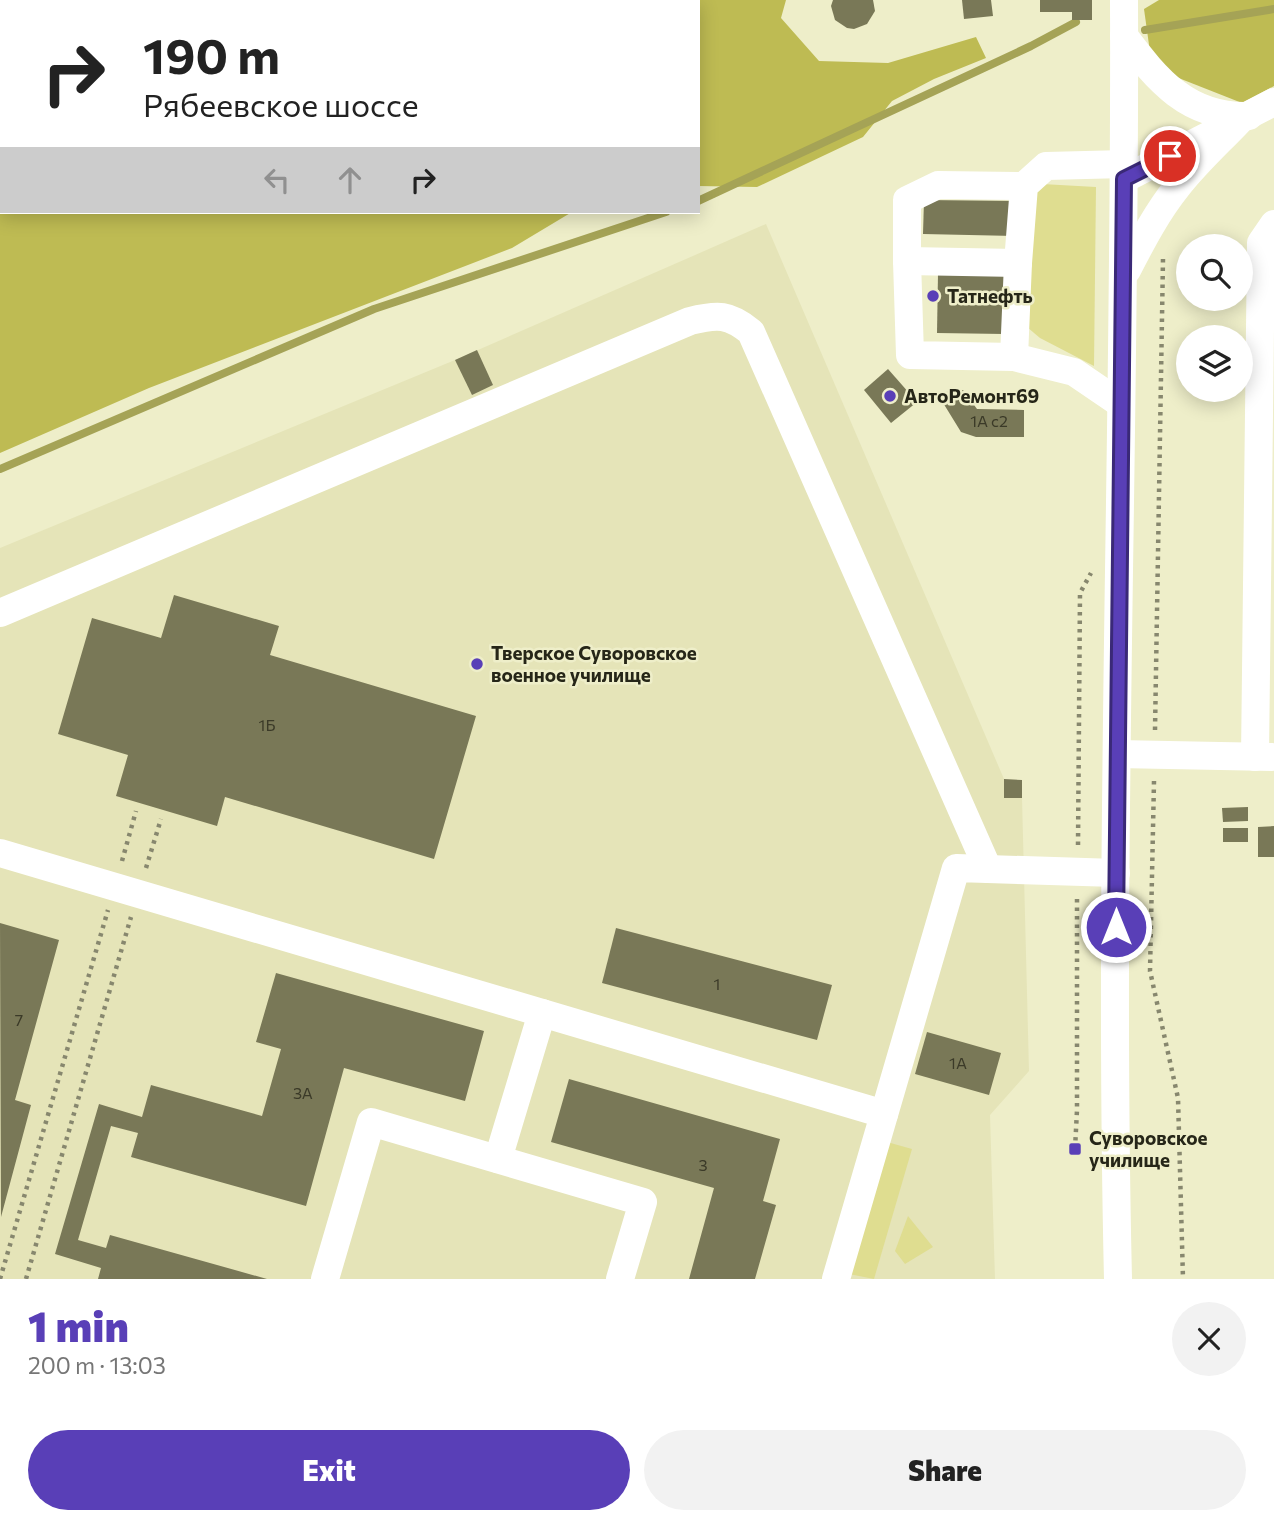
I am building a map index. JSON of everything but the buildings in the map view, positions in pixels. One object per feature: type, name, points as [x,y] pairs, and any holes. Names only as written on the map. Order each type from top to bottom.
[{"type":"street","points":[[1118,1279],[1115,1127],[1116,873],[1125,172],[1124,0]]},
{"type":"street","points":[[1124,36],[1152,73],[1180,98],[1215,113],[1243,119]]},
{"type":"street","points":[[1121,404],[1074,372],[1014,357],[910,355],[906,261],[907,200],[938,185],[1024,186],[1046,166],[1125,172],[1243,119],[1274,102]]},
{"type":"street","points":[[1124,276],[1170,195],[1243,119]]},
{"type":"street","points":[[1014,357],[1024,186]]},
{"type":"street","points":[[1117,754],[1265,757],[1267,358],[1261,243],[1274,224]]},
{"type":"street","points":[[906,261],[1018,263]]},
{"type":"street","points":[[0,613],[690,321],[712,316],[736,320],[751,332],[988,869]]},
{"type":"street","points":[[0,853],[884,1114]]},
{"type":"street","points":[[836,1279],[956,868],[1116,873]]},
{"type":"street","points":[[498,1159],[542,1013]]},
{"type":"street","points":[[325,1279],[371,1122],[643,1202],[620,1279]]},
{"type":"path","points":[[1163,257],[1150,971],[1178,1098],[1183,1279]]},
{"type":"path","points":[[1074,1149],[1077,1110],[1080,593],[1097,562]]},
{"type":"path","points":[[26,1279],[126,890],[136,811]]},
{"type":"path","points":[[0,1279],[126,890],[160,818]]},
{"type":"shaded area","points":[[700,0],[786,0],[781,18],[819,61],[888,63],[976,37],[986,58],[934,79],[892,101],[863,137],[757,187],[700,186]]},
{"type":"shaded area","points":[[1159,0],[1274,0],[1274,86],[1242,103],[1176,77],[1150,52],[1144,9]]},
{"type":"shaded area","points":[[1042,184],[1096,187],[1094,366],[1040,338],[1027,327],[1028,197]]},
{"type":"shaded area","points":[[0,214],[569,214],[512,248],[149,388],[0,453]]},
{"type":"shaded area","name":"Тверское Суворовское военное училище","points":[[766,224],[1004,779],[1004,798],[1022,798],[1029,1071],[990,1115],[995,1279],[0,1279],[0,548],[455,360]]},
{"type":"shaded area","points":[[887,1142],[912,1149],[874,1279],[849,1274]]},
{"type":"shaded area","points":[[908,1216],[933,1247],[905,1264],[895,1251]]},
{"type":"waterway","points":[[1145,30],[1274,9]]},
{"type":"waterway","points":[[700,200],[1031,46],[1076,22]]},
{"type":"waterway","points":[[0,469],[374,309],[660,214]]},
{"type":"place","name":"Татнефть","points":[[933,296]]},
{"type":"place","name":"АвтоРемонт69","points":[[890,396]]},
{"type":"place","name":"Тверское Суворовское военное училище","points":[[477,664]]},
{"type":"place","name":"Суворовское училище","points":[[1075,1149]]},
{"type":"route","points":[[1116,927],[1124,179],[1170,156]]}]
